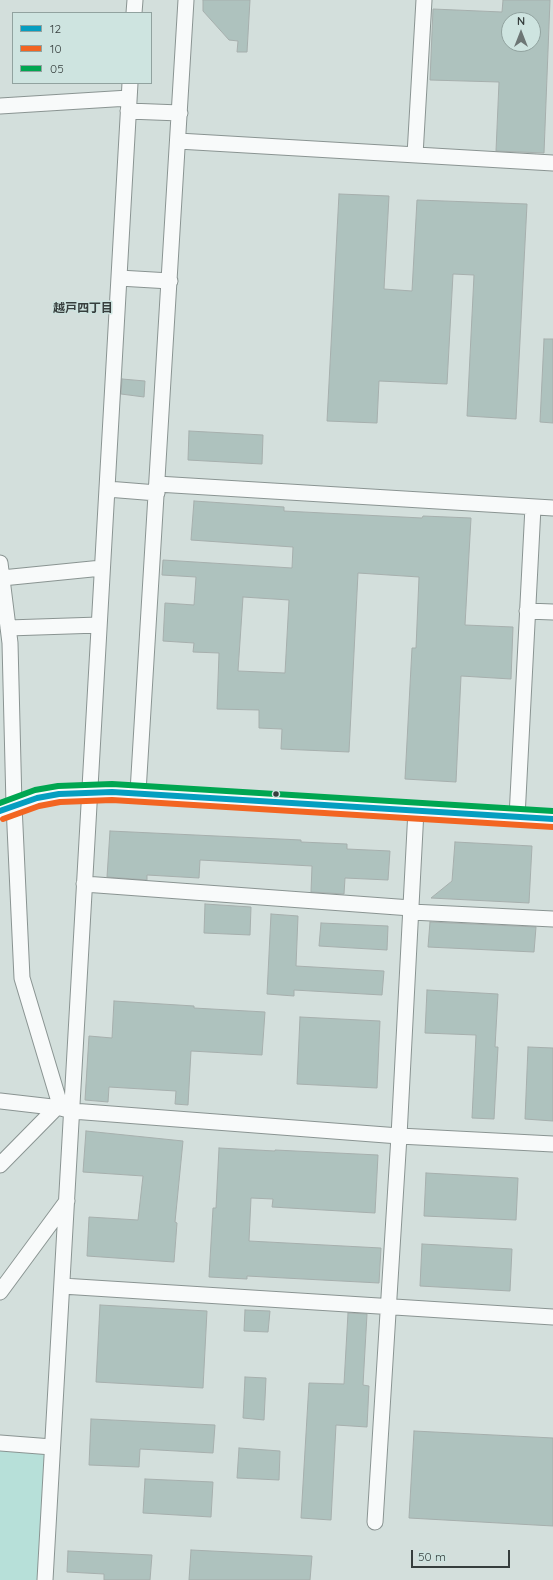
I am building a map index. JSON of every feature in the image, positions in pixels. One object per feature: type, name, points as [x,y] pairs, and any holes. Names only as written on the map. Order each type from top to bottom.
[{"type":"street","points":[[134,12],[135,0]]},
{"type":"street","points":[[138,792],[186,0]]},
{"type":"street","points":[[415,155],[424,0]]},
{"type":"street","points":[[0,106],[129,97],[180,113]]},
{"type":"street","points":[[45,1580],[67,1201],[63,1109],[84,884],[129,97]]},
{"type":"street","points":[[178,141],[553,162]]},
{"type":"street","points":[[119,278],[170,281]]},
{"type":"street","points":[[106,489],[157,489],[553,508]]},
{"type":"street","points":[[517,816],[532,507]]},
{"type":"street","points":[[63,1109],[22,978],[14,805],[6,719],[6,638],[1,571],[102,568]]},
{"type":"street","points":[[527,611],[553,612]]},
{"type":"street","points":[[6,638],[99,625]]},
{"type":"street","points":[[0,811],[37,798],[89,792],[138,792],[553,819]]},
{"type":"street","points":[[375,1522],[399,1136],[416,810]]},
{"type":"street","points":[[84,884],[411,910],[553,919]]},
{"type":"street","points":[[0,1101],[63,1109],[399,1136],[553,1144]]},
{"type":"street","points":[[0,1165],[63,1109]]},
{"type":"street","points":[[0,1292],[67,1201]]},
{"type":"street","points":[[62,1286],[553,1317]]},
{"type":"street","points":[[0,1442],[52,1447]]},
{"type":"shaded area","points":[[0,1447],[47,1450],[40,1580],[0,1580]]},
{"type":"building","points":[[203,0],[250,0],[247,52],[237,52],[238,41],[229,40],[203,11]]},
{"type":"building","points":[[503,0],[550,0],[544,153],[496,151],[499,82],[430,80],[433,9],[502,12]]},
{"type":"building","points":[[339,194],[389,196],[384,289],[412,291],[417,200],[527,204],[516,419],[467,416],[474,275],[453,274],[447,384],[379,381],[377,423],[327,421]]},
{"type":"building","points":[[544,339],[553,339],[553,423],[540,422]]},
{"type":"building","points":[[122,379],[145,381],[144,397],[121,394]]},
{"type":"building","points":[[189,431],[263,435],[262,464],[188,460]]},
{"type":"building","points":[[194,501],[284,507],[284,511],[422,518],[423,516],[471,518],[465,625],[513,627],[511,679],[461,676],[456,782],[405,779],[412,648],[416,648],[419,577],[358,573],[349,752],[281,749],[282,729],[259,728],[259,710],[217,709],[219,653],[193,652],[194,643],[163,641],[165,603],[194,605],[196,577],[162,575],[163,560],[292,568],[293,547],[191,540]],"holes":[[[243,597],[289,600],[285,673],[238,671]]]},
{"type":"building","points":[[110,831],[301,840],[301,842],[347,844],[347,849],[390,851],[388,880],[345,878],[344,894],[311,892],[312,866],[200,860],[199,878],[147,875],[147,880],[107,877]]},
{"type":"building","points":[[455,842],[532,846],[529,903],[431,898],[452,881]]},
{"type":"building","points":[[205,904],[251,907],[250,935],[204,933]]},
{"type":"building","points":[[271,914],[298,916],[296,966],[384,971],[382,995],[294,990],[294,996],[267,994]]},
{"type":"building","points":[[430,922],[536,927],[534,952],[428,947]]},
{"type":"building","points":[[321,923],[388,926],[387,950],[319,946]]},
{"type":"building","points":[[427,990],[498,994],[495,1047],[498,1047],[494,1119],[472,1118],[476,1035],[425,1033]]},
{"type":"building","points":[[114,1001],[265,1012],[262,1055],[191,1051],[188,1105],[175,1104],[176,1091],[109,1087],[108,1102],[85,1100],[89,1036],[112,1038]]},
{"type":"building","points":[[300,1017],[380,1021],[377,1088],[297,1084]]},
{"type":"building","points":[[528,1047],[553,1048],[553,1121],[525,1119]]},
{"type":"building","points":[[86,1131],[183,1141],[175,1222],[177,1223],[174,1262],[87,1256],[89,1217],[138,1220],[143,1176],[83,1172]]},
{"type":"building","points":[[219,1148],[378,1155],[375,1213],[272,1207],[273,1199],[251,1198],[249,1241],[381,1248],[379,1283],[247,1276],[247,1279],[209,1277],[213,1208],[216,1208]]},
{"type":"building","points":[[426,1173],[518,1178],[516,1220],[424,1216]]},
{"type":"building","points":[[422,1244],[512,1249],[510,1291],[420,1286]]},
{"type":"building","points":[[100,1305],[207,1311],[203,1388],[96,1382]]},
{"type":"building","points":[[245,1310],[270,1311],[268,1332],[244,1331]]},
{"type":"building","points":[[348,1313],[367,1314],[363,1385],[369,1386],[367,1427],[336,1425],[331,1520],[301,1518],[309,1383],[344,1384]]},
{"type":"building","points":[[245,1377],[266,1378],[264,1420],[243,1418]]},
{"type":"building","points":[[91,1419],[215,1425],[213,1453],[140,1449],[139,1467],[89,1465]]},
{"type":"building","points":[[414,1431],[553,1438],[553,1526],[409,1518]]},
{"type":"building","points":[[239,1448],[280,1451],[279,1480],[237,1478]]},
{"type":"building","points":[[145,1479],[213,1482],[211,1517],[143,1513]]},
{"type":"building","points":[[191,1550],[312,1556],[310,1580],[189,1580]]},
{"type":"building","points":[[68,1551],[152,1555],[150,1580],[104,1580],[104,1574],[67,1572]]},
{"type":"transit line","name":"05","points":[[0,803],[35,790],[58,786],[112,784],[553,811]]},
{"type":"transit line","name":"12","points":[[0,811],[37,798],[59,794],[112,792],[553,819]]},
{"type":"transit line","name":"10","points":[[3,819],[39,806],[60,802],[112,800],[553,827]]},
{"type":"district","name":"越戸四丁目","points":[[83,308]]}]
